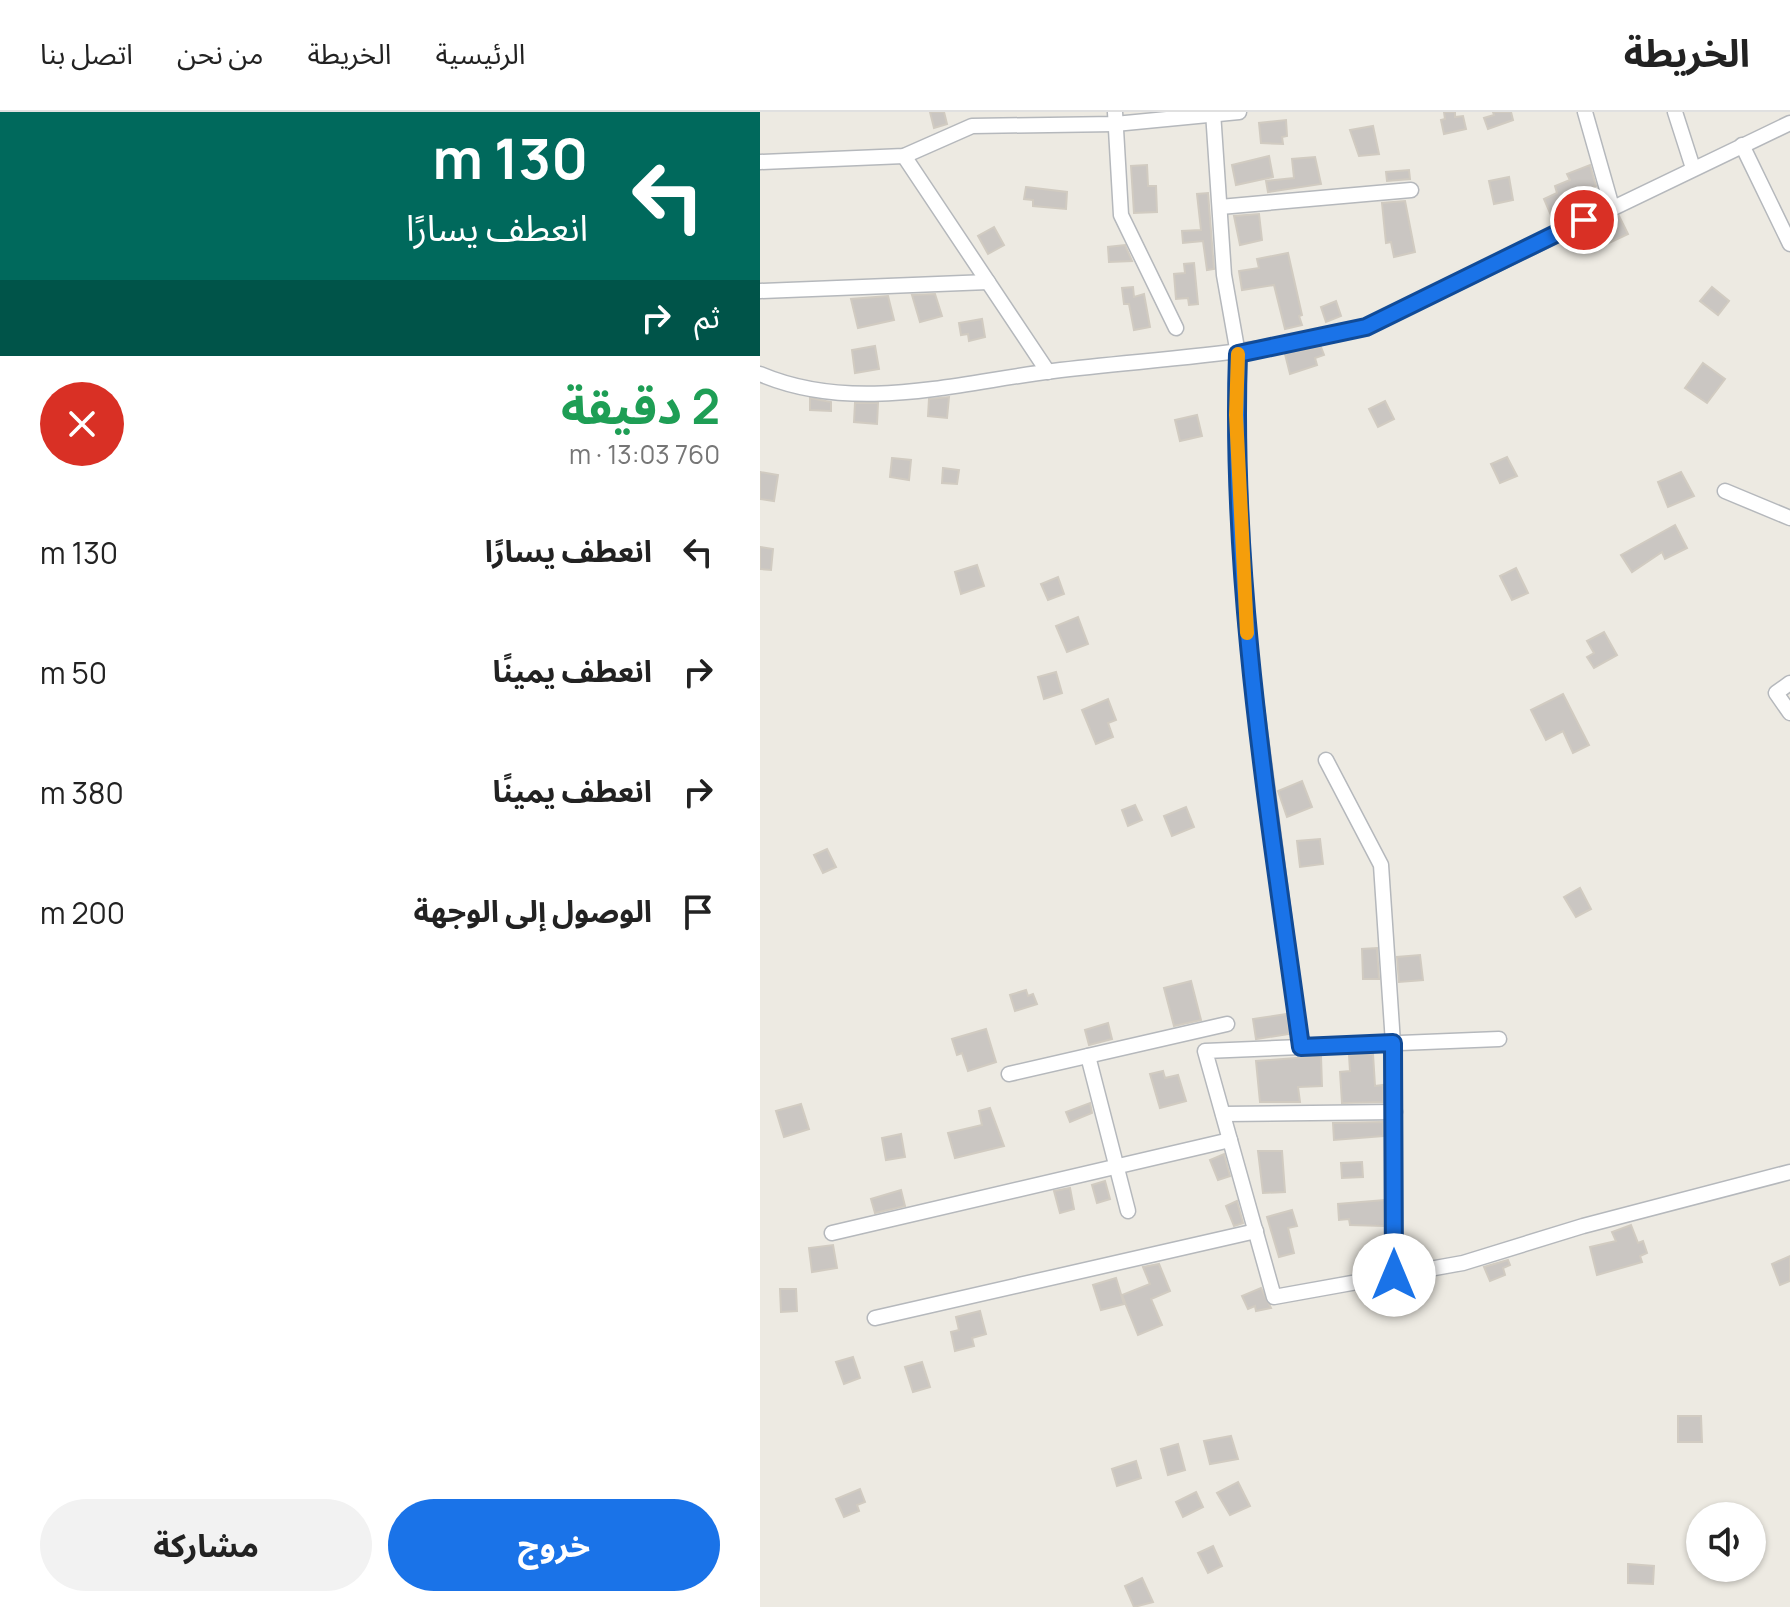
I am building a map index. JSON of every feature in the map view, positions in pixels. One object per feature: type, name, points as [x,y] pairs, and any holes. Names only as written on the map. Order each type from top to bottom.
[{"type":"street","points":[[760,162],[904,156],[972,126],[1239,112]]},
{"type":"street","points":[[1585,112],[1612,207]]},
{"type":"street","points":[[1675,112],[1693,168]]},
{"type":"street","points":[[1213,113],[1224,275],[1238,354],[1236,415],[1246,625],[1301,1047]]},
{"type":"street","points":[[1115,118],[1121,215],[1176,328]]},
{"type":"street","points":[[760,374],[789,386],[865,395],[1048,372],[1238,354],[1366,327],[1742,145],[1782,120]]},
{"type":"street","points":[[1742,145],[1790,244]]},
{"type":"street","points":[[904,156],[1048,372]]},
{"type":"street","points":[[1220,207],[1411,190]]},
{"type":"street","points":[[760,291],[988,282]]},
{"type":"street","points":[[1725,491],[1790,518]]},
{"type":"street","points":[[1790,683],[1776,693],[1790,713]]},
{"type":"street","points":[[1326,760],[1381,865],[1393,1043],[1394,1275]]},
{"type":"street","points":[[1009,1074],[1227,1024]]},
{"type":"street","points":[[1499,1039],[1205,1051],[1274,1297],[1463,1263],[1583,1226],[1790,1172]]},
{"type":"street","points":[[1088,1056],[1128,1211]]},
{"type":"street","points":[[1223,1114],[1395,1112]]},
{"type":"street","points":[[832,1233],[1230,1140]]},
{"type":"street","points":[[875,1318],[1256,1231]]},
{"type":"building","points":[[930,112],[944,112],[947,124],[934,128]]},
{"type":"building","points":[[1444,112],[1455,112],[1455,117],[1463,116],[1466,129],[1444,134],[1441,120],[1445,119]]},
{"type":"building","points":[[1493,112],[1511,112],[1513,120],[1488,129],[1484,118],[1494,115]]},
{"type":"building","points":[[1286,120],[1287,136],[1282,137],[1283,144],[1261,143],[1259,123]]},
{"type":"building","points":[[1373,126],[1379,154],[1359,156],[1350,130]]},
{"type":"building","points":[[1269,156],[1273,177],[1236,185],[1232,165]]},
{"type":"building","points":[[1315,157],[1321,184],[1268,192],[1266,181],[1294,178],[1292,159]]},
{"type":"building","points":[[1147,165],[1148,186],[1156,186],[1157,212],[1134,213],[1131,166]]},
{"type":"building","points":[[1590,165],[1596,186],[1567,198],[1573,212],[1553,220],[1544,199],[1557,193],[1555,186],[1570,180],[1567,174]]},
{"type":"building","points":[[1409,170],[1410,179],[1387,181],[1386,172]]},
{"type":"building","points":[[1509,177],[1513,200],[1494,204],[1489,181]]},
{"type":"building","points":[[1026,187],[1067,192],[1066,209],[1033,206],[1033,200],[1024,199]]},
{"type":"building","points":[[1208,193],[1214,269],[1207,270],[1203,241],[1183,243],[1182,231],[1201,230],[1197,194]]},
{"type":"building","points":[[1405,201],[1415,252],[1394,257],[1391,242],[1386,243],[1382,203]]},
{"type":"building","points":[[1259,214],[1262,240],[1240,245],[1234,216]]},
{"type":"building","points":[[1619,216],[1628,234],[1607,244],[1598,226]]},
{"type":"building","points":[[994,227],[1004,245],[988,254],[978,236]]},
{"type":"building","points":[[1125,245],[1132,261],[1109,262],[1108,247]]},
{"type":"building","points":[[1288,253],[1302,325],[1285,329],[1274,285],[1242,290],[1239,271],[1259,268],[1257,259]]},
{"type":"building","points":[[1194,263],[1198,304],[1189,305],[1188,298],[1176,299],[1174,274],[1185,273],[1184,264]]},
{"type":"building","points":[[1133,287],[1134,297],[1144,294],[1150,327],[1134,330],[1129,304],[1124,304],[1122,288]]},
{"type":"building","points":[[1712,287],[1729,301],[1718,315],[1700,301]]},
{"type":"building","points":[[935,294],[942,316],[920,322],[912,295]]},
{"type":"building","points":[[888,296],[894,320],[858,328],[851,299]]},
{"type":"building","points":[[1336,301],[1341,316],[1326,322],[1321,307]]},
{"type":"building","points":[[982,319],[985,337],[969,341],[968,334],[961,335],[959,323]]},
{"type":"building","points":[[875,346],[879,369],[855,373],[852,350]]},
{"type":"building","points":[[1321,347],[1324,355],[1315,358],[1317,365],[1290,374],[1285,354]]},
{"type":"building","points":[[1703,363],[1725,379],[1707,403],[1685,388]]},
{"type":"building","points":[[949,397],[947,418],[928,416],[929,399]]},
{"type":"building","points":[[810,398],[831,402],[831,411],[810,410]]},
{"type":"building","points":[[1385,401],[1394,419],[1378,427],[1369,409]]},
{"type":"building","points":[[855,403],[878,403],[877,424],[854,422]]},
{"type":"building","points":[[1197,415],[1202,436],[1180,441],[1175,420]]},
{"type":"building","points":[[1507,457],[1517,476],[1500,483],[1491,464]]},
{"type":"building","points":[[892,458],[911,460],[909,480],[890,477]]},
{"type":"building","points":[[943,468],[959,470],[957,484],[942,483]]},
{"type":"building","points":[[760,472],[778,475],[774,501],[760,499]]},
{"type":"building","points":[[1681,472],[1694,496],[1668,507],[1658,482]]},
{"type":"building","points":[[1675,525],[1687,548],[1665,559],[1662,552],[1632,572],[1621,555]]},
{"type":"building","points":[[760,547],[773,549],[771,570],[760,569]]},
{"type":"building","points":[[977,565],[984,586],[961,594],[955,572]]},
{"type":"building","points":[[1516,568],[1528,593],[1512,600],[1500,576]]},
{"type":"building","points":[[1058,577],[1064,594],[1048,600],[1041,584]]},
{"type":"building","points":[[1078,617],[1088,644],[1067,652],[1056,626]]},
{"type":"building","points":[[1604,632],[1617,655],[1594,668],[1587,657],[1594,653],[1587,641]]},
{"type":"building","points":[[1056,672],[1062,693],[1044,699],[1038,677]]},
{"type":"building","points":[[1563,694],[1589,745],[1573,753],[1563,731],[1546,740],[1531,710]]},
{"type":"building","points":[[1108,699],[1116,720],[1108,723],[1113,737],[1096,744],[1082,710]]},
{"type":"building","points":[[1302,781],[1312,807],[1287,817],[1278,791]]},
{"type":"building","points":[[1135,805],[1142,820],[1128,826],[1122,810]]},
{"type":"building","points":[[1186,807],[1194,827],[1172,836],[1164,816]]},
{"type":"building","points":[[1320,839],[1323,864],[1300,867],[1297,841]]},
{"type":"building","points":[[827,849],[836,867],[823,873],[814,855]]},
{"type":"building","points":[[1580,888],[1591,909],[1576,917],[1564,897]]},
{"type":"building","points":[[1377,948],[1379,979],[1363,979],[1362,949]]},
{"type":"building","points":[[1420,955],[1423,980],[1399,982],[1397,957]]},
{"type":"building","points":[[1191,981],[1201,1020],[1174,1026],[1164,988]]},
{"type":"building","points":[[1026,990],[1028,996],[1033,994],[1037,1004],[1015,1011],[1010,995]]},
{"type":"building","points":[[1287,1014],[1289,1034],[1256,1039],[1253,1019]]},
{"type":"building","points":[[1108,1023],[1112,1039],[1089,1045],[1085,1030]]},
{"type":"building","points":[[986,1029],[996,1062],[968,1071],[962,1053],[957,1055],[952,1039]]},
{"type":"building","points":[[1373,1054],[1375,1086],[1383,1085],[1383,1102],[1342,1103],[1340,1072],[1350,1071],[1349,1055]]},
{"type":"building","points":[[1321,1056],[1322,1086],[1298,1087],[1300,1102],[1260,1102],[1256,1061]]},
{"type":"building","points":[[1163,1071],[1165,1078],[1178,1075],[1186,1101],[1160,1108],[1150,1074]]},
{"type":"building","points":[[1090,1103],[1092,1113],[1070,1122],[1066,1112]]},
{"type":"building","points":[[801,1104],[809,1129],[784,1137],[776,1111]]},
{"type":"building","points":[[990,1108],[1004,1146],[955,1158],[948,1133],[982,1125],[979,1111]]},
{"type":"building","points":[[1383,1122],[1383,1136],[1334,1140],[1333,1123]]},
{"type":"building","points":[[901,1134],[905,1157],[886,1160],[882,1138]]},
{"type":"building","points":[[1258,1151],[1282,1151],[1285,1192],[1263,1193]]},
{"type":"building","points":[[1224,1154],[1230,1176],[1218,1180],[1210,1160]]},
{"type":"building","points":[[1362,1162],[1363,1177],[1342,1178],[1341,1163]]},
{"type":"building","points":[[1105,1181],[1110,1199],[1097,1203],[1092,1185]]},
{"type":"building","points":[[1070,1188],[1074,1209],[1060,1213],[1054,1191]]},
{"type":"building","points":[[901,1190],[905,1206],[875,1213],[871,1199]]},
{"type":"building","points":[[1384,1200],[1384,1226],[1350,1225],[1349,1219],[1339,1220],[1338,1204]]},
{"type":"building","points":[[1237,1201],[1243,1223],[1234,1226],[1226,1206]]},
{"type":"building","points":[[1292,1210],[1297,1226],[1288,1228],[1294,1253],[1279,1257],[1267,1217]]},
{"type":"building","points":[[1631,1225],[1638,1243],[1643,1241],[1647,1253],[1640,1256],[1642,1262],[1597,1275],[1590,1247],[1616,1241],[1612,1232]]},
{"type":"building","points":[[833,1245],[837,1268],[812,1272],[809,1248]]},
{"type":"building","points":[[1790,1256],[1790,1281],[1780,1285],[1772,1264]]},
{"type":"building","points":[[1508,1260],[1510,1265],[1503,1268],[1505,1275],[1490,1281],[1484,1267]]},
{"type":"building","points":[[1159,1264],[1170,1291],[1151,1299],[1162,1325],[1138,1335],[1122,1295],[1150,1284],[1143,1267]]},
{"type":"building","points":[[1116,1278],[1124,1304],[1101,1310],[1093,1285]]},
{"type":"building","points":[[1261,1288],[1271,1308],[1256,1311],[1255,1306],[1248,1309],[1242,1296]]},
{"type":"building","points":[[780,1289],[796,1289],[797,1311],[781,1312]]},
{"type":"building","points":[[980,1311],[986,1334],[972,1338],[974,1346],[955,1351],[951,1332],[959,1330],[956,1317]]},
{"type":"building","points":[[853,1357],[860,1378],[844,1384],[836,1362]]},
{"type":"building","points":[[922,1362],[930,1387],[913,1392],[905,1367]]},
{"type":"building","points":[[1678,1416],[1701,1416],[1702,1442],[1678,1442]]},
{"type":"building","points":[[1231,1436],[1238,1459],[1210,1464],[1204,1441]]},
{"type":"building","points":[[1178,1444],[1185,1470],[1168,1475],[1161,1449]]},
{"type":"building","points":[[1136,1461],[1141,1478],[1117,1486],[1112,1469]]},
{"type":"building","points":[[1238,1482],[1250,1506],[1230,1515],[1217,1493]]},
{"type":"building","points":[[860,1489],[865,1502],[857,1505],[859,1511],[844,1517],[836,1499]]},
{"type":"building","points":[[1196,1492],[1203,1507],[1183,1517],[1176,1502]]},
{"type":"building","points":[[1213,1546],[1222,1566],[1208,1573],[1198,1553]]},
{"type":"building","points":[[1628,1564],[1654,1566],[1653,1584],[1628,1583]]},
{"type":"building","points":[[1142,1578],[1153,1602],[1134,1607],[1125,1586]]},
{"type":"slow traffic","points":[[1238,354],[1236,415],[1247,633]]},
{"type":"route","points":[[1394,1275],[1393,1043],[1301,1047],[1246,625],[1236,415],[1238,354],[1366,327],[1584,220]]}]
